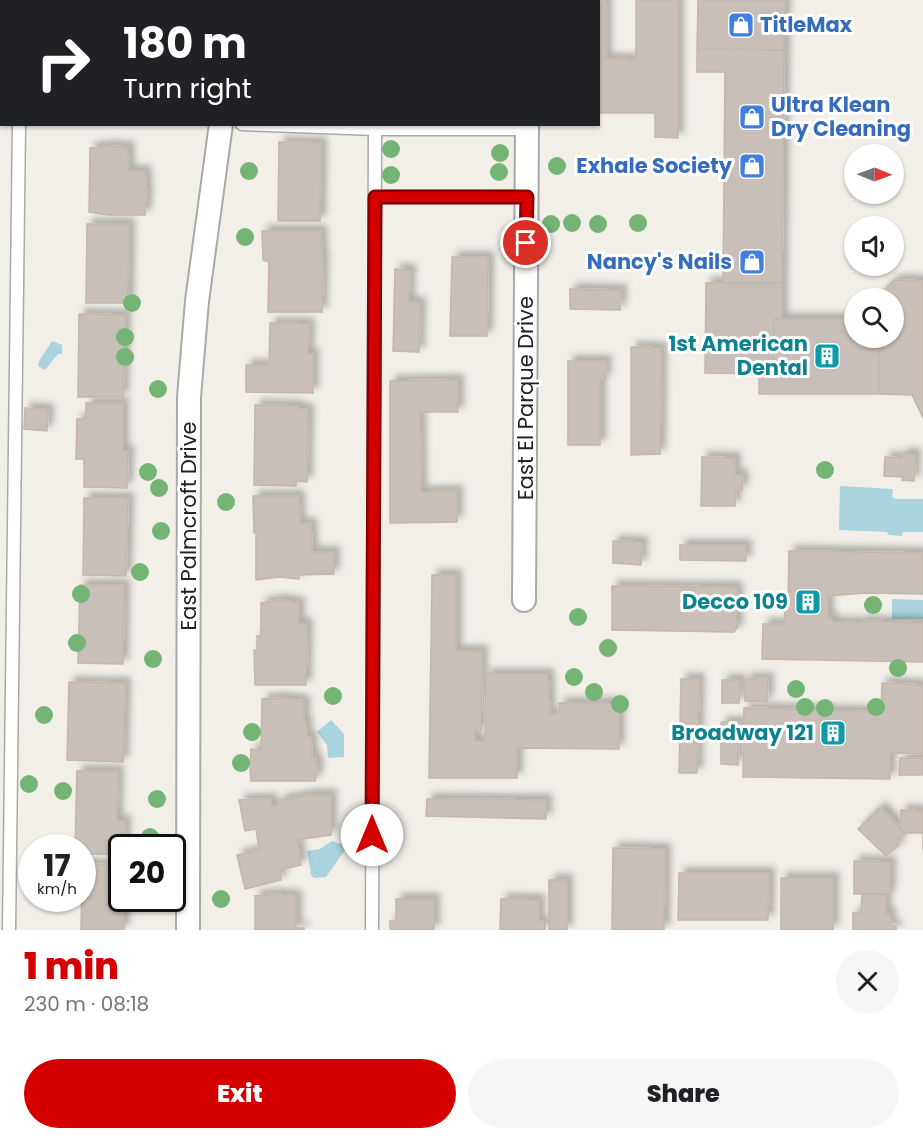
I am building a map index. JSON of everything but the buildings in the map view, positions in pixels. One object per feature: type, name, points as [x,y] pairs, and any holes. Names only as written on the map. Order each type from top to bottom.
[{"type":"street","name":"East Palmcroft Drive","points":[[188,930],[189,397],[197,302],[221,126]]},
{"type":"street","name":"East El Parque Drive","points":[[525,600],[527,127]]},
{"type":"lane","points":[[9,930],[19,126]]},
{"type":"lane","points":[[295,126],[375,129],[527,127]]},
{"type":"lane","points":[[372,930],[375,129]]},
{"type":"lane","points":[[375,197],[527,197]]},
{"type":"water","points":[[52,341],[62,345],[62,354],[58,354],[45,370],[38,366],[39,361]]},
{"type":"water","points":[[840,486],[893,489],[892,497],[896,499],[923,499],[923,532],[903,532],[902,536],[888,535],[887,532],[839,530]]},
{"type":"water","points":[[892,599],[923,600],[923,619],[892,619]]},
{"type":"water","points":[[331,720],[344,734],[344,757],[328,758],[327,745],[317,732]]},
{"type":"water","points":[[332,841],[341,844],[345,850],[326,877],[314,878],[311,875],[307,851],[320,849]]},
{"type":"place","name":"TitleMax","points":[[741,25]]},
{"type":"place","name":"Ultra Klean Dry Cleaning","points":[[752,117]]},
{"type":"place","name":"Exhale Society","points":[[752,166]]},
{"type":"place","name":"Nancy's Nails","points":[[752,262]]},
{"type":"place","name":"1st American Dental","points":[[827,356]]},
{"type":"place","name":"Decco 109","points":[[808,602]]},
{"type":"place","name":"Broadway 121","points":[[833,733]]},
{"type":"route","points":[[372,835],[375,197],[527,197],[526,243]]}]
